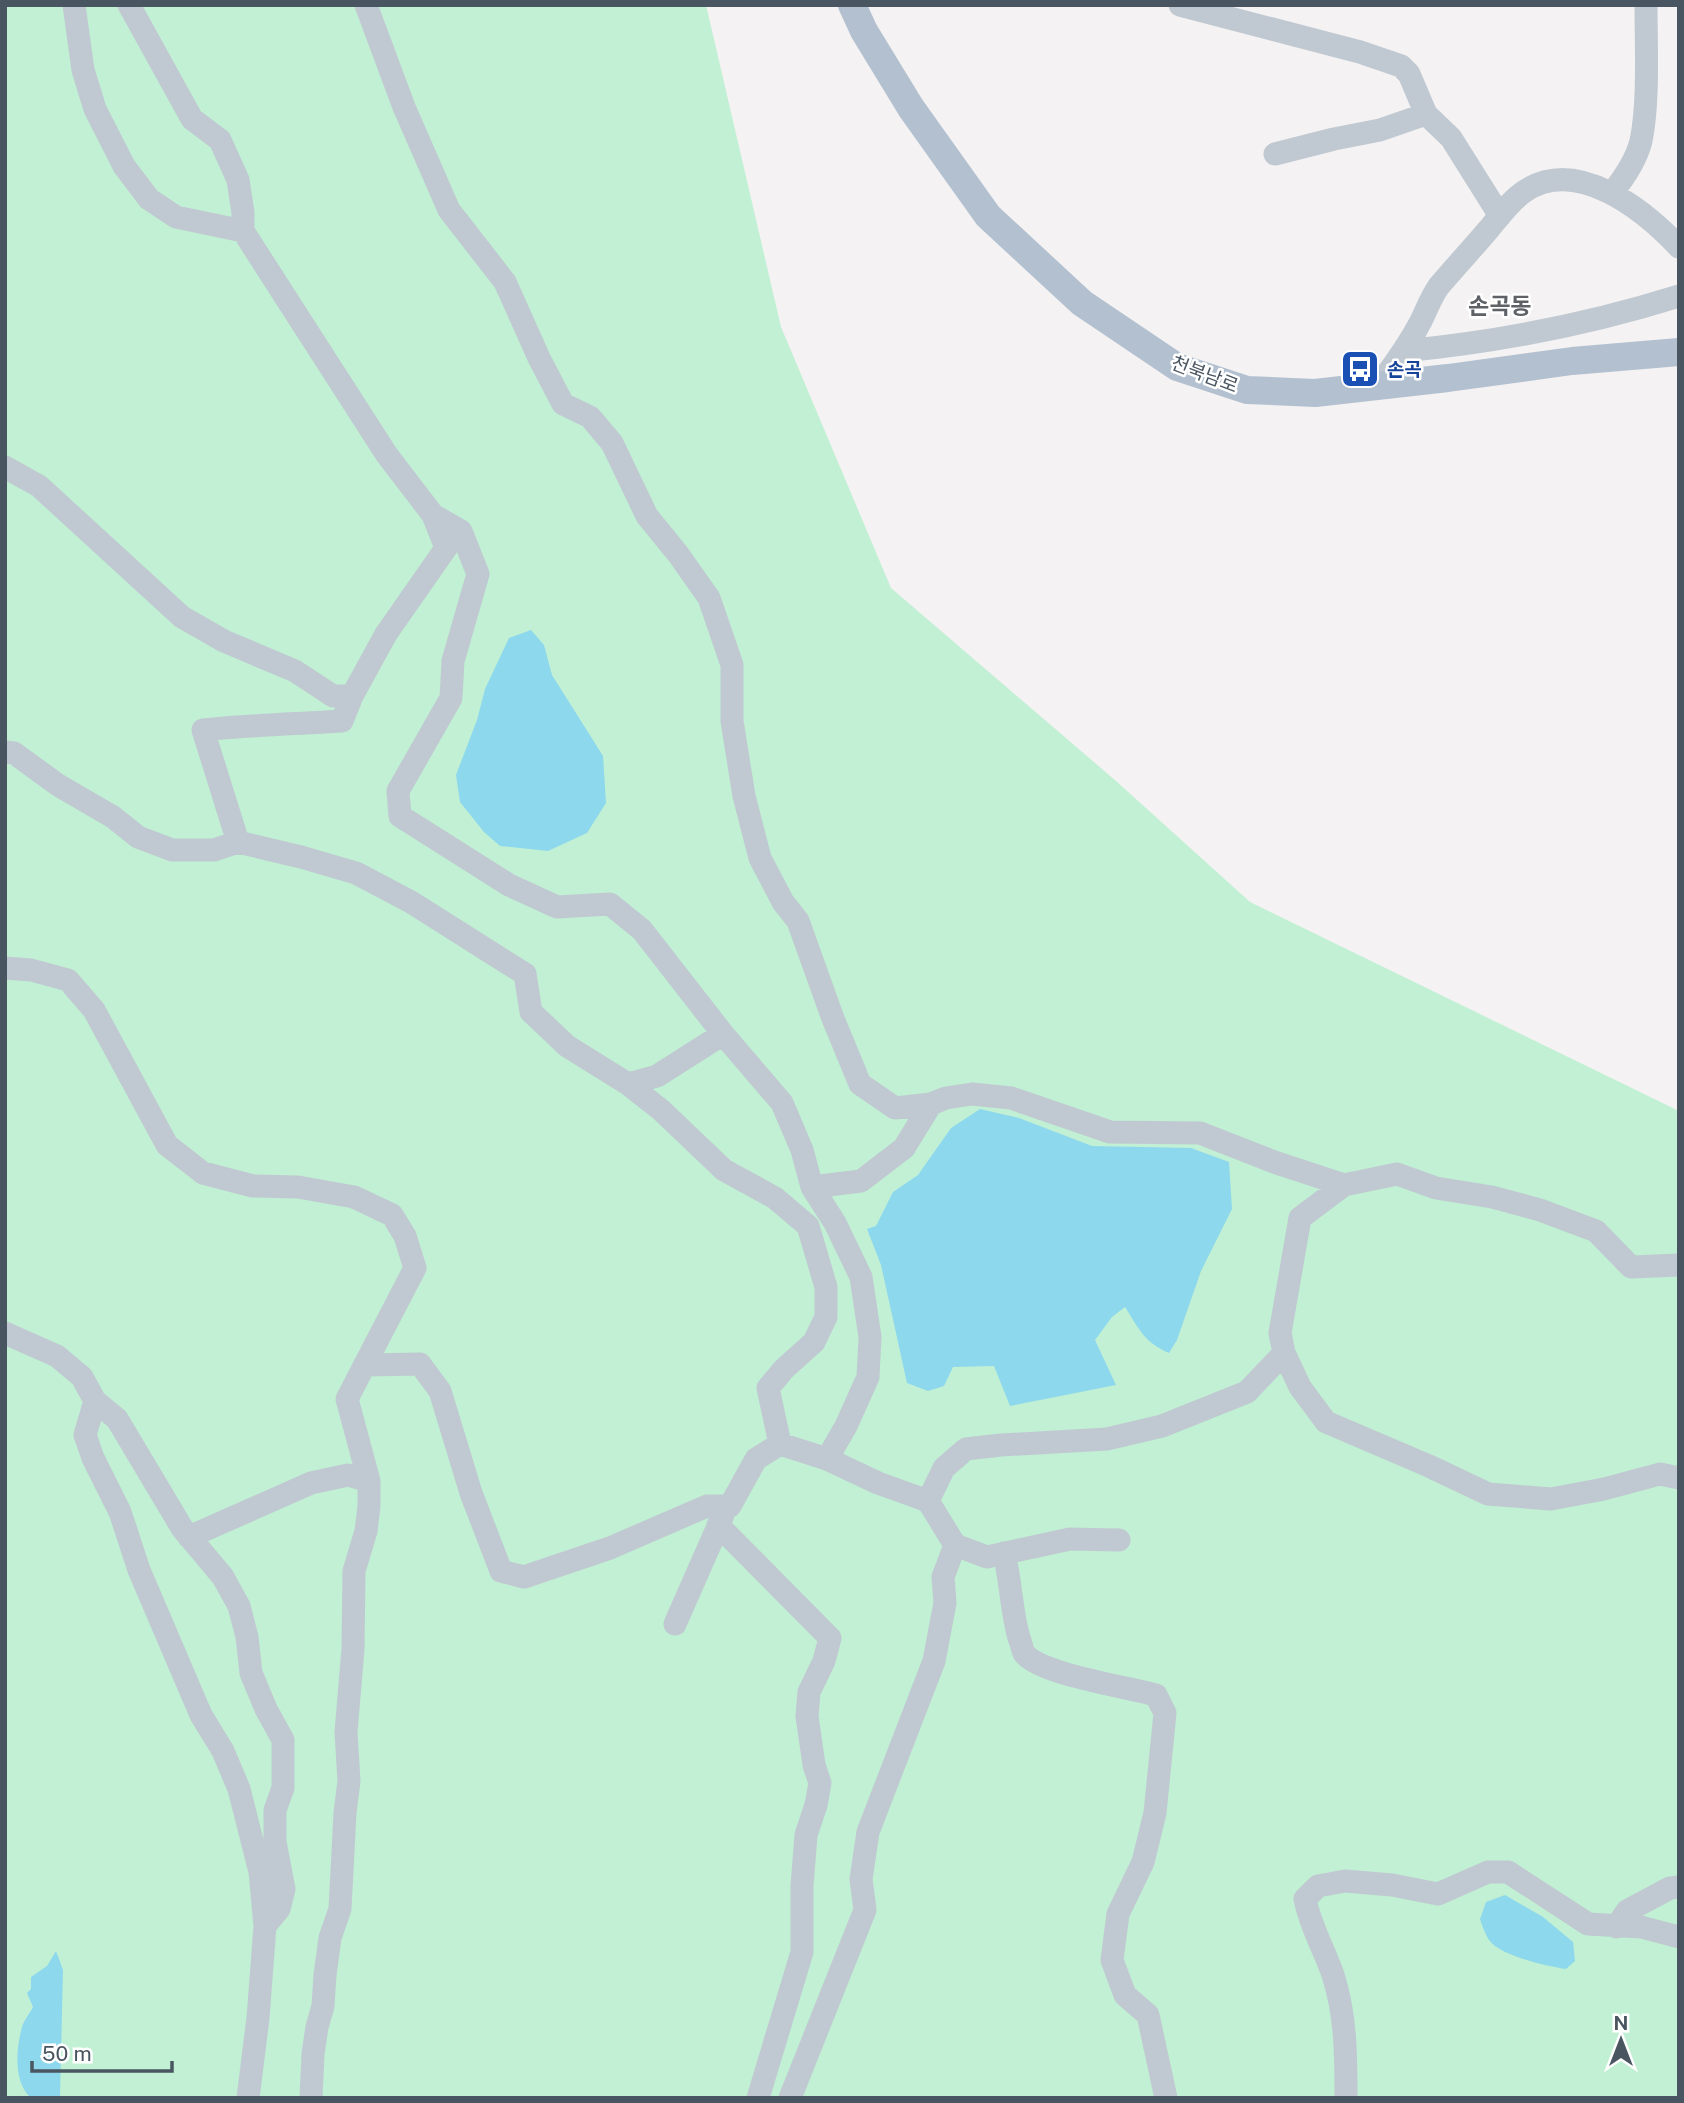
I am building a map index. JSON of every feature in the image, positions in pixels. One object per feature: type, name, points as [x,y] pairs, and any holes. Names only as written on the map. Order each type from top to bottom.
[{"type":"main road","name":"천북남로","points":[[852,5],[864,31],[911,108],[988,216],[1082,303],[1177,367],[1247,390],[1315,393],[1573,361],[1679,352]]},
{"type":"street","points":[[74,5],[83,70],[95,109],[124,166],[149,199],[176,217],[243,231]]},
{"type":"street","points":[[129,5],[192,119],[220,140],[238,180],[243,231],[387,455],[433,515],[446,548],[386,634],[352,696],[342,721],[203,730],[237,842]]},
{"type":"street","points":[[366,5],[404,107],[449,210],[505,282],[563,404],[590,417],[612,443],[647,516],[709,598],[732,665],[732,721],[744,796],[760,858],[783,902],[798,921],[860,1084],[895,1108],[931,1104],[946,1098],[972,1094],[1011,1098],[1110,1132],[1200,1132],[1277,1163],[1344,1185]]},
{"type":"street","points":[[1180,5],[1360,52],[1401,66],[1409,74],[1426,114],[1451,138],[1500,216]]},
{"type":"street","points":[[1612,193],[1627,175],[1640,143],[1645,97],[1646,5]]},
{"type":"street","points":[[1275,155],[1380,130],[1426,114]]},
{"type":"street","points":[[1378,386],[1404,351],[1438,286],[1524,191],[1548,181],[1566,180],[1591,184],[1612,193],[1636,209],[1663,230],[1679,247]]},
{"type":"street","points":[[1404,351],[1480,342],[1561,326],[1679,296]]},
{"type":"street","points":[[5,467],[39,486],[182,617],[224,641],[295,671],[333,696],[352,696]]},
{"type":"street","points":[[433,515],[461,531],[478,574],[453,661],[451,698],[398,790],[400,816],[509,886],[557,907],[610,904],[642,930],[723,1034],[782,1103],[802,1150],[812,1187],[835,1223],[861,1277],[870,1337],[868,1377],[846,1426],[827,1459]]},
{"type":"street","points":[[5,752],[14,753],[58,785],[113,817],[138,837],[172,850],[214,850],[237,842],[356,873],[411,902],[525,974],[531,1012],[567,1046],[628,1084],[661,1110],[724,1170],[775,1198],[808,1226],[826,1286],[826,1317],[814,1342],[784,1369],[768,1388],[780,1444]]},
{"type":"street","points":[[5,968],[31,970],[68,980],[94,1010],[167,1144],[203,1173],[253,1186],[298,1187],[354,1196],[392,1215],[405,1236],[415,1268],[346,1399],[369,1481],[369,1506],[366,1531],[354,1571],[353,1649],[346,1732],[349,1781],[340,1909],[330,1938],[323,2006],[313,2054],[311,2098]]},
{"type":"street","points":[[628,1084],[657,1076],[723,1034]]},
{"type":"street","points":[[812,1187],[861,1181],[904,1148],[931,1104]]},
{"type":"street","points":[[1679,1265],[1631,1267],[1596,1231],[1540,1209],[1492,1196],[1436,1188],[1397,1174],[1344,1185],[1300,1218],[1280,1333],[1284,1353],[1300,1387],[1326,1422],[1488,1494],[1550,1499],[1604,1489],[1660,1474],[1679,1478]]},
{"type":"street","points":[[5,1333],[57,1356],[82,1377],[95,1401],[117,1419],[182,1528],[223,1577],[239,1606],[247,1637],[251,1673],[283,1740],[283,1788],[275,1810],[275,1842],[284,1889],[279,1909],[265,1926]]},
{"type":"street","points":[[928,1501],[944,1468],[966,1449],[1107,1439],[1162,1426],[1247,1392],[1284,1353]]},
{"type":"street","points":[[366,1365],[420,1364],[440,1391],[471,1493],[501,1571],[524,1577],[610,1548],[707,1506],[724,1516],[830,1638],[824,1661],[809,1692],[807,1716],[814,1765],[820,1783],[806,1835],[802,1886],[802,1952],[758,2098]]},
{"type":"street","points":[[95,1401],[85,1435],[120,1512],[139,1570],[201,1715],[223,1751],[239,1789],[260,1872],[265,1926],[248,2098]]},
{"type":"street","points":[[675,1624],[724,1516],[756,1459],[780,1444],[827,1459],[878,1483],[928,1501],[955,1545],[987,1557],[1070,1539],[1119,1540]]},
{"type":"street","points":[[190,1537],[311,1483],[348,1475],[369,1481]]},
{"type":"street","points":[[790,2098],[865,1910],[861,1879],[868,1832],[934,1661],[945,1602],[943,1577],[955,1545]]},
{"type":"street","points":[[1004,1553],[1014,1619],[1024,1653],[1035,1663],[1055,1671],[1156,1695],[1165,1713],[1155,1813],[1143,1862],[1118,1914],[1112,1960],[1125,1995],[1147,2015],[1166,2098]]},
{"type":"street","points":[[1346,2098],[1343,2012],[1333,1974],[1310,1922],[1305,1899],[1318,1886],[1345,1881],[1392,1885],[1438,1894],[1488,1872],[1508,1872],[1588,1924],[1641,1927],[1679,1937]]},
{"type":"street","points":[[1616,1927],[1627,1911],[1670,1888],[1679,1887]]},
{"type":"green space","points":[[5,5],[706,5],[781,327],[891,588],[1116,781],[1250,902],[1679,1111],[1679,2098],[5,2098]]},
{"type":"water","points":[[531,630],[544,645],[552,675],[603,756],[606,803],[587,833],[548,851],[500,846],[484,832],[460,802],[456,775],[477,720],[485,689],[509,638]]},
{"type":"water","points":[[980,1109],[1019,1118],[1092,1146],[1191,1148],[1229,1162],[1232,1209],[1201,1271],[1177,1340],[1169,1353],[1148,1339],[1125,1307],[1112,1317],[1095,1340],[1116,1385],[1010,1406],[994,1366],[953,1367],[944,1386],[928,1391],[907,1383],[881,1265],[867,1229],[876,1226],[893,1192],[918,1175],[951,1128]]},
{"type":"water","points":[[1505,1895],[1543,1917],[1573,1942],[1575,1961],[1566,1969],[1558,1968],[1525,1959],[1495,1946],[1488,1938],[1480,1919],[1486,1902]]},
{"type":"water","points":[[56,1951],[63,1970],[60,2098],[31,2098],[21,2083],[18,2045],[22,2027],[33,2007],[27,1993],[31,1989],[31,1977],[47,1966]]},
{"type":"place","name":"손곡","points":[[1360,369]]},
{"type":"district","name":"손곡동","points":[[1500,306]]}]
